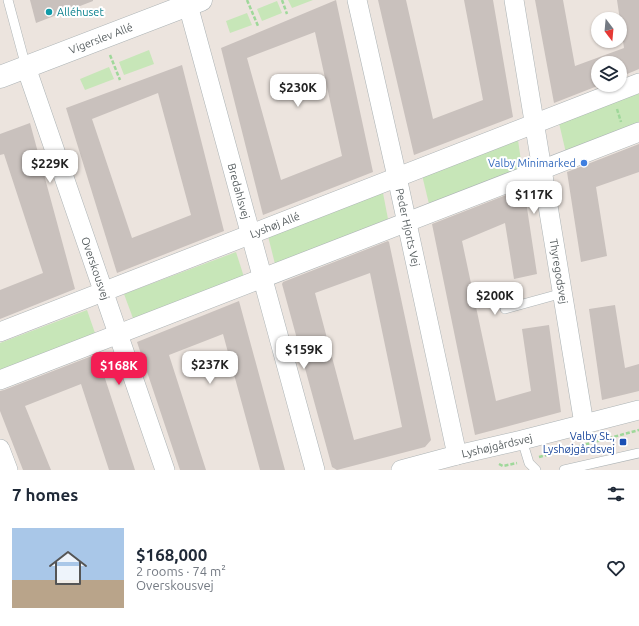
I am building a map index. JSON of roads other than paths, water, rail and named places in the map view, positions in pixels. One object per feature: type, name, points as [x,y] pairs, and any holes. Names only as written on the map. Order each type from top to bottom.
[{"type":"street","name":"Peder Hjorts Vej","points":[[358,0],[457,455]]},
{"type":"street","name":"Thyregodsvej","points":[[514,0],[584,424]]},
{"type":"street","name":"Vigerslev Allé","points":[[0,77],[195,3]]},
{"type":"street","name":"Bredahlsvej","points":[[195,3],[251,234],[315,470]]},
{"type":"street","name":"Overskousvej","points":[[26,67],[165,470]]},
{"type":"street","name":"Lyshøj Allé","points":[[0,332],[639,83]]},
{"type":"street","points":[[0,380],[639,132]]},
{"type":"street","name":"Lyshøjgårdsvej","points":[[401,470],[639,410]]},
{"type":"street","points":[[0,449],[8,470]]},
{"type":"lane","points":[[8,0],[26,67]]},
{"type":"lane","points":[[505,309],[563,293]]},
{"type":"lane","points":[[522,440],[527,460],[536,470]]},
{"type":"lane","points":[[564,470],[639,453]]},
{"type":"place","name":"Alléhuset","points":[[49,12]]},
{"type":"place","name":"Valby Minimarked","points":[[584,163]]},
{"type":"place","name":"Valby St., Lyshøjgårdsvej","points":[[623,442]]}]
